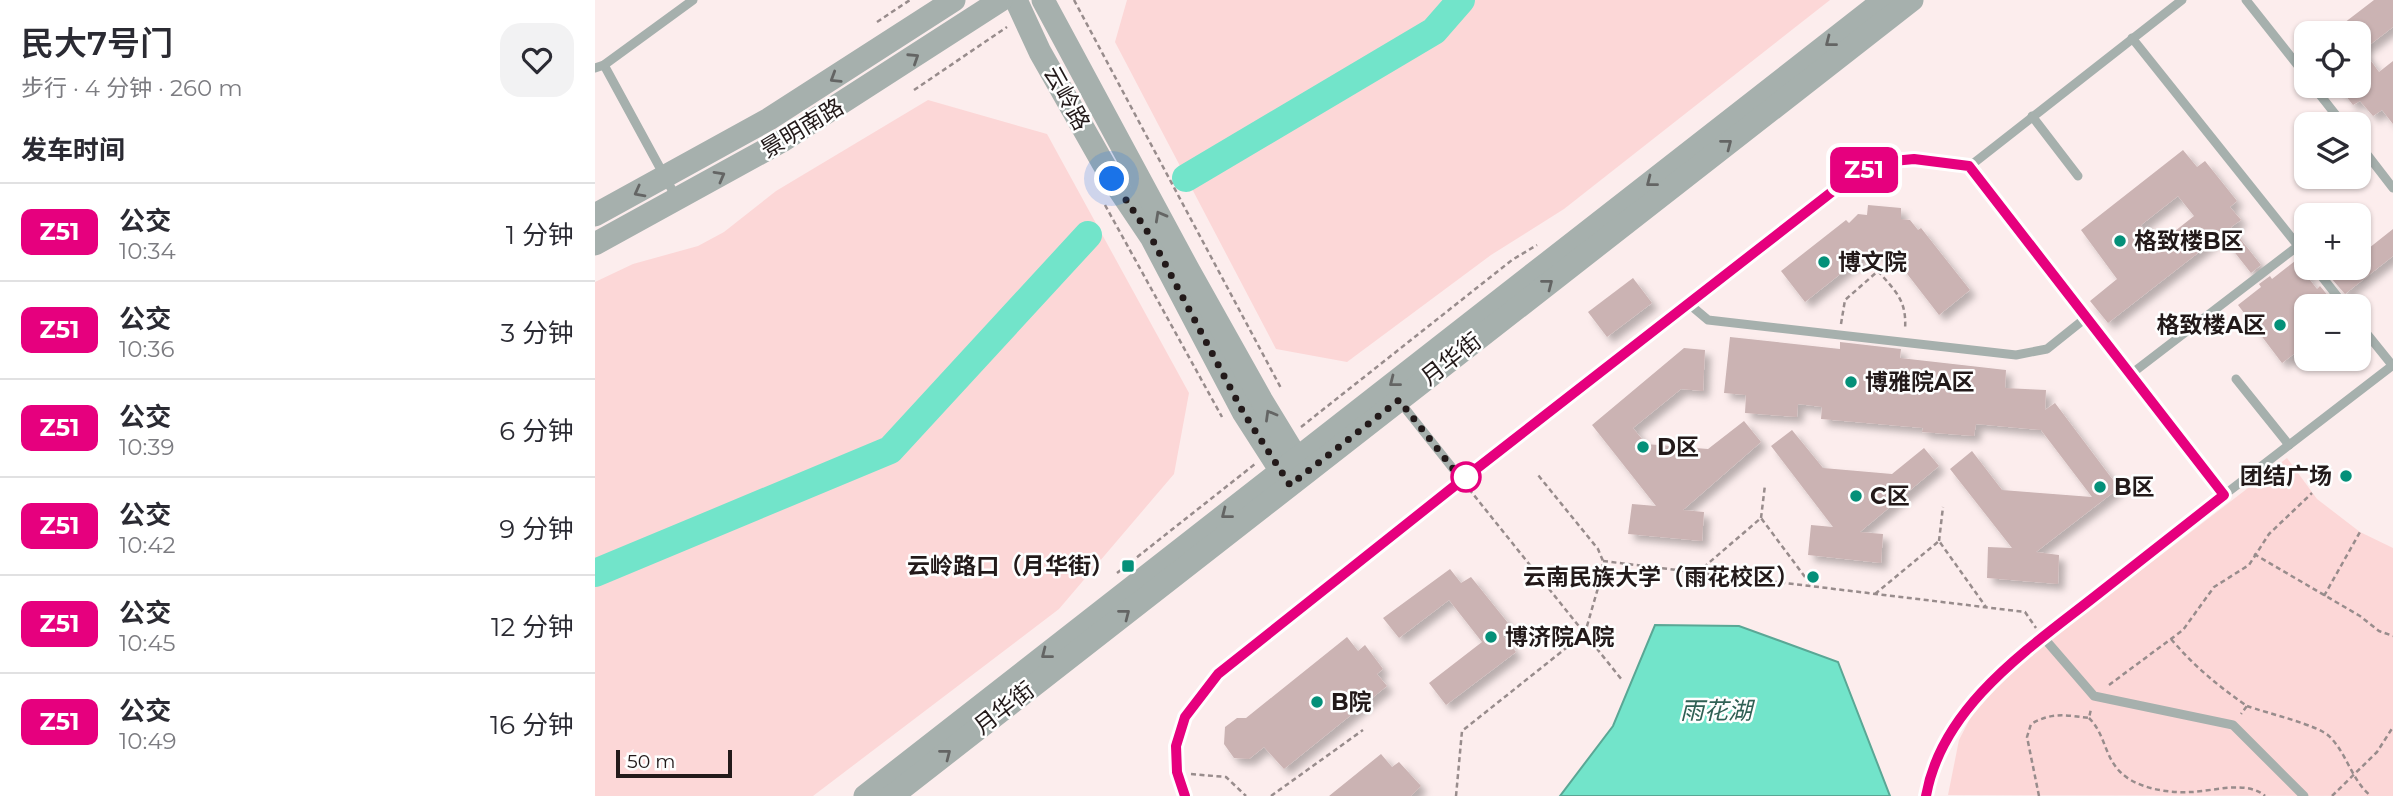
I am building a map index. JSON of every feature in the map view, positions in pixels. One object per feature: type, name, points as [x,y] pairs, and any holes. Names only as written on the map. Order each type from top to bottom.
[{"type":"street","name":"景明南路","points":[[595,215],[769,119],[954,0]]},
{"type":"street","name":"景明南路","points":[[595,244],[782,141],[1001,0]]},
{"type":"street","name":"云岭路","points":[[1043,0],[1188,269],[1293,472]]},
{"type":"street","name":"月华街","points":[[892,796],[1884,0]]},
{"type":"street","name":"月华街","points":[[865,796],[1293,472],[1399,400],[1912,0]]},
{"type":"street","name":"云岭路","points":[[1015,14],[1040,52],[1112,179],[1151,237],[1243,412],[1293,472]]},
{"type":"lane","points":[[678,200],[600,67],[693,0]]},
{"type":"lane","points":[[2246,0],[2294,61]]},
{"type":"lane","points":[[1969,166],[2178,1]]},
{"type":"lane","points":[[2132,38],[2294,241]]},
{"type":"lane","points":[[2322,98],[2334,112]]},
{"type":"lane","points":[[2032,116],[2078,176]]},
{"type":"lane","points":[[2371,156],[2389,174],[2393,188]]},
{"type":"lane","points":[[1185,796],[1177,772],[1176,746],[1185,717],[1218,674],[1851,177],[1883,162],[1914,159],[1969,166],[2224,495]]},
{"type":"lane","points":[[2131,374],[2294,249]]},
{"type":"lane","points":[[2324,280],[2336,294]]},
{"type":"lane","points":[[1689,304],[1708,320],[2017,355],[2047,349],[2087,317]]},
{"type":"lane","points":[[1926,796],[1946,739],[1976,697],[1999,674],[2392,365],[2371,339]]},
{"type":"lane","points":[[2236,379],[2289,445]]},
{"type":"lane","points":[[1399,400],[1462,480]]},
{"type":"lane","points":[[2043,638],[2094,696],[2233,725],[2304,796]]},
{"type":"path","points":[[877,23],[910,0]]},
{"type":"path","points":[[1074,0],[1282,390]]},
{"type":"path","points":[[1012,36],[1015,14]]},
{"type":"path","points":[[914,90],[1015,14]]},
{"type":"path","points":[[1099,195],[1225,422]]},
{"type":"path","points":[[1840,335],[1845,300],[1878,271],[1904,304],[1906,314],[1903,342]]},
{"type":"path","points":[[1456,796],[1462,731],[1585,633],[1602,574],[1603,561],[1598,549],[1538,475]]},
{"type":"path","points":[[1462,480],[1622,680]]},
{"type":"path","points":[[1697,573],[1761,518],[1765,485]]},
{"type":"path","points":[[2089,718],[2094,696],[2183,630],[2214,587],[2249,565],[2254,554],[2285,517],[2312,493]]},
{"type":"path","points":[[1875,594],[1938,541],[1943,507]]},
{"type":"path","points":[[1761,518],[1812,587]]},
{"type":"path","points":[[2324,596],[2360,532]]},
{"type":"path","points":[[1938,541],[1986,607]]},
{"type":"path","points":[[2254,554],[2360,616],[2379,631],[2393,636]]},
{"type":"path","points":[[1603,561],[2025,612],[2043,638]]},
{"type":"path","points":[[2171,639],[2193,665],[2247,706],[2273,716],[2317,727],[2328,734],[2354,776],[2371,796]]},
{"type":"path","points":[[2233,725],[2247,706]]},
{"type":"path","points":[[2039,796],[2027,737],[2031,724],[2045,716],[2062,714],[2089,718],[2098,727],[2110,762],[2130,779],[2160,790],[2192,794],[2243,788],[2265,796]]},
{"type":"path","points":[[2332,796],[2377,752],[2393,727]]},
{"type":"path","points":[[1271,796],[1363,730]]},
{"type":"path","points":[[1177,772],[1226,777],[1246,796]]},
{"type":"shaded area","points":[[1127,0],[1830,0],[1564,209],[1491,255],[1347,362],[1276,349],[1115,42]]},
{"type":"shaded area","points":[[928,100],[1047,134],[1189,393],[1174,474],[1059,609],[813,796],[595,796],[595,282],[633,264],[698,246],[724,232],[776,191]]},
{"type":"shaded area","points":[[2287,458],[2317,499],[2360,532],[2393,548],[2393,796],[1948,795],[1959,740],[1976,707],[2005,675]]},
{"type":"water","name":"雨花湖","points":[[1655,625],[1739,626],[1838,662],[1890,796],[1560,796],[1613,726]]},
{"type":"building","points":[[2374,0],[2393,0],[2393,27],[2371,44],[2371,21],[2347,21]]},
{"type":"building","points":[[2371,61],[2379,72],[2393,61],[2393,124],[2382,110],[2373,116],[2360,101],[2353,105],[2347,98],[2371,98]]},
{"type":"building","name":"格致楼B区","points":[[2183,150],[2197,167],[2205,161],[2237,201],[2230,207],[2241,220],[2231,227],[2261,265],[2251,273],[2221,235],[2108,323],[2090,301],[2117,279],[2081,230]],"holes":[[[2178,196],[2194,216],[2156,246],[2141,225]]]},
{"type":"building","name":"博文院","points":[[1868,205],[1901,208],[1901,219],[1910,220],[1918,230],[1921,228],[1970,290],[1939,315],[1891,253],[1868,252],[1805,302],[1781,271],[1846,220],[1849,223],[1858,214],[1867,215]]},
{"type":"building","points":[[2393,229],[2393,256],[2371,273],[2371,246]]},
{"type":"building","name":"格致楼A区","points":[[2294,262],[2294,280],[2310,280],[2317,289],[2320,286],[2327,294],[2294,294],[2294,354],[2282,363],[2238,305],[2261,287],[2259,284],[2270,276],[2272,279]]},
{"type":"building","points":[[1633,278],[1652,303],[1607,337],[1588,312]]},
{"type":"building","points":[[2333,280],[2363,280],[2345,294]]},
{"type":"building","name":"博雅院A区","points":[[1730,337],[1840,349],[1840,342],[1901,349],[1900,358],[2006,370],[2005,388],[2046,390],[2045,410],[2055,403],[2119,488],[2036,552],[2059,555],[2058,584],[1987,578],[1988,547],[2012,548],[1950,469],[1972,451],[2002,490],[2092,497],[2041,430],[1976,424],[1974,436],[1922,432],[1923,428],[1821,419],[1822,407],[1798,404],[1797,417],[1745,413],[1746,395],[1724,393]]},
{"type":"building","name":"D区","points":[[1684,348],[1705,350],[1703,391],[1681,389],[1633,428],[1646,444],[1708,449],[1744,421],[1761,442],[1683,510],[1704,512],[1702,541],[1628,534],[1632,504],[1656,506],[1592,425]]},
{"type":"building","name":"C区","points":[[1792,430],[1823,468],[1892,474],[1924,448],[1939,466],[1860,532],[1883,534],[1881,563],[1808,555],[1811,525],[1833,527],[1771,446]]},
{"type":"building","name":"博济院A院","points":[[1450,569],[1461,583],[1471,577],[1512,628],[1503,636],[1516,652],[1446,705],[1429,683],[1482,642],[1449,600],[1399,638],[1383,618]]},
{"type":"building","name":"B院","points":[[1347,637],[1358,651],[1365,645],[1383,669],[1377,674],[1387,686],[1284,769],[1264,747],[1249,759],[1234,758],[1224,744],[1225,727],[1237,718],[1246,718]]},
{"type":"building","points":[[1381,754],[1392,767],[1399,762],[1421,786],[1411,796],[1329,796]]},
{"type":"waterway","points":[[1186,178],[1434,31],[1461,0]]},
{"type":"waterway","points":[[595,573],[890,450],[1088,235]]},
{"type":"bus line","name":"Z51","points":[[1185,796],[1177,772],[1176,746],[1185,717],[1218,674],[1851,177],[1883,162],[1914,159],[1969,166],[2224,495],[1987,685],[1946,739],[1926,796]]},
{"type":"place","name":"格致楼B区","points":[[2120,241]]},
{"type":"place","name":"博文院","points":[[1824,262]]},
{"type":"place","name":"格致楼A区","points":[[2280,325]]},
{"type":"place","name":"博雅院A区","points":[[1851,382]]},
{"type":"place","name":"D区","points":[[1643,447]]},
{"type":"place","name":"团结广场","points":[[2346,476]]},
{"type":"place","name":"B区","points":[[2100,487]]},
{"type":"place","name":"C区","points":[[1856,496]]},
{"type":"place","name":"云岭路口（月华街）","points":[[1128,566]]},
{"type":"place","name":"云南民族大学（雨花校区）","points":[[1813,577]]},
{"type":"place","name":"博济院A院","points":[[1491,637]]},
{"type":"place","name":"B院","points":[[1317,702]]},
{"type":"route","points":[[1112,179],[1151,237],[1243,412],[1290,485],[1399,400],[1462,480],[1466,477]]}]
